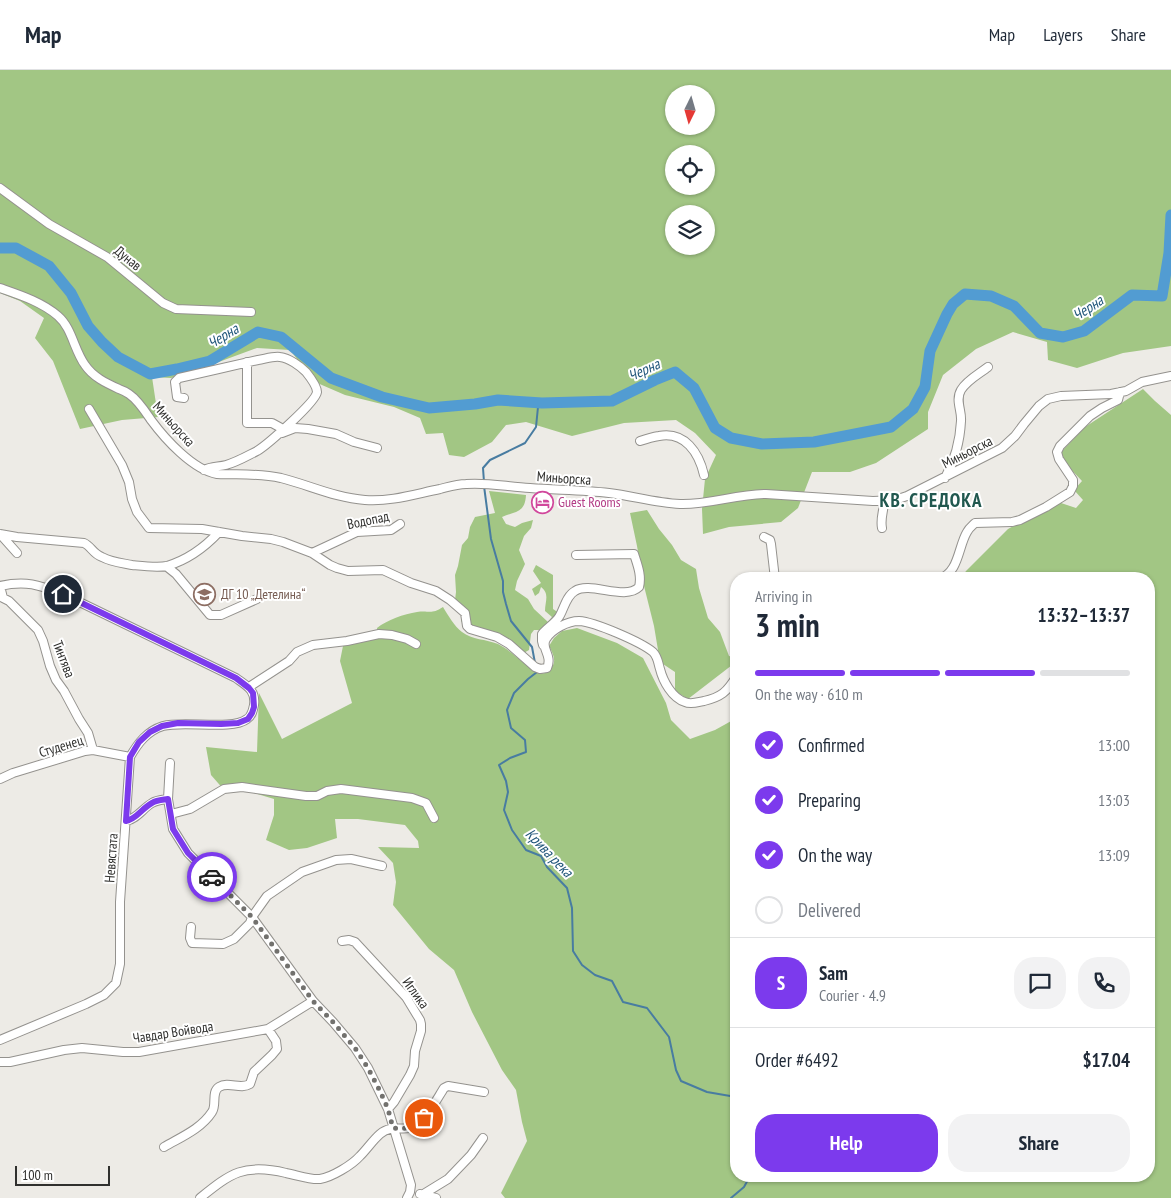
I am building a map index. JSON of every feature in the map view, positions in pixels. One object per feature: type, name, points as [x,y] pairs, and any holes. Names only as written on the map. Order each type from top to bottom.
[{"type":"street","name":"Дунав","points":[[0,188],[48,224],[107,257],[163,303],[176,309],[251,312]]},
{"type":"street","name":"Миньорска","points":[[0,288],[46,307],[64,321],[85,366],[98,378],[130,394],[170,442],[194,464],[204,470],[217,474],[263,474],[283,478],[356,500],[397,498],[456,485],[478,484],[609,493],[681,504],[692,504],[753,494],[856,500],[895,500],[945,478],[1002,448],[1016,436],[1039,406],[1048,399],[1061,396],[1112,394],[1126,391],[1142,382],[1171,376]]},
{"type":"street","points":[[184,398],[177,397],[175,382],[179,378],[247,362],[280,357],[288,359],[302,368],[311,378],[317,391],[316,395],[304,409],[276,436],[257,450],[224,466],[210,467],[204,470]]},
{"type":"street","points":[[247,362],[247,423],[272,424],[283,429]]},
{"type":"street","points":[[945,478],[954,462],[959,437],[961,420],[958,396],[968,382],[988,367]]},
{"type":"street","points":[[950,572],[967,532],[975,523],[1020,520],[1070,492],[1073,480],[1069,471],[1063,466],[1057,452],[1060,446],[1090,416],[1118,400],[1120,392]]},
{"type":"street","points":[[89,409],[122,465],[137,512],[149,528],[191,528],[259,537],[284,542],[312,553],[330,565],[348,571],[383,570],[411,583],[436,591],[465,613],[467,626],[470,629],[498,637],[540,669],[547,668],[549,664],[542,641],[542,634],[555,622],[574,591],[583,588],[622,592],[635,590],[639,587],[638,562],[634,554],[576,555]]},
{"type":"street","points":[[276,436],[295,428],[308,428],[336,434],[354,442],[377,448]]},
{"type":"street","points":[[640,441],[660,436],[670,436],[684,440],[696,454],[704,475]]},
{"type":"street","points":[[882,528],[881,516],[884,501]]},
{"type":"street","name":"Водопад","points":[[312,553],[357,532],[391,530],[400,524]]},
{"type":"street","points":[[0,534],[84,543],[93,552],[110,561],[137,565],[166,566],[184,559],[201,549],[220,532]]},
{"type":"street","points":[[0,534],[17,553]]},
{"type":"street","points":[[764,537],[770,540],[774,572]]},
{"type":"street","points":[[166,566],[176,574],[210,615],[221,615],[257,598]]},
{"type":"street","points":[[0,586],[27,583],[63,594],[236,678],[253,693],[252,713],[248,719],[238,723],[178,723],[162,726],[150,732],[139,742],[130,757]]},
{"type":"street","name":"Тинтява","points":[[0,586],[3,598],[10,601],[42,635],[50,666],[56,680],[88,733],[93,750]]},
{"type":"street","points":[[545,646],[546,638],[554,631],[570,622],[579,621],[614,631],[638,642],[655,654],[667,685],[675,695],[686,703],[714,699],[730,688]]},
{"type":"street","points":[[249,688],[289,661],[297,652],[313,645],[347,641],[379,634],[407,639],[416,644]]},
{"type":"street","name":"Студенец","points":[[0,779],[13,773],[85,751],[93,750],[130,757]]},
{"type":"street","name":"Невястата","points":[[0,1040],[104,994],[116,983],[120,964],[120,902],[130,757]]},
{"type":"street","points":[[170,763],[168,799],[173,829],[188,853],[252,917],[313,1001],[355,1048],[368,1068],[388,1109],[411,1185],[409,1195],[436,1198]]},
{"type":"street","points":[[170,814],[190,809],[224,789],[242,786],[306,796],[317,796],[327,791],[341,790],[412,798],[426,803],[434,818]]},
{"type":"street","points":[[126,821],[136,817],[151,803],[157,800],[168,799]]},
{"type":"street","points":[[191,927],[190,938],[192,943],[223,944],[234,939],[250,923],[252,917],[267,896],[302,872],[336,860],[352,859],[382,866]]},
{"type":"street","name":"Иглика","points":[[342,941],[349,940],[355,942],[406,997],[420,1020],[421,1031],[414,1066],[394,1102],[388,1109]]},
{"type":"street","name":"Чавдар Войвода","points":[[0,1062],[10,1062],[82,1048],[139,1052],[268,1029],[313,1001]]},
{"type":"street","points":[[164,1147],[198,1127],[213,1111],[215,1092],[220,1086],[245,1087],[250,1084],[254,1072],[277,1049],[276,1041],[268,1029]]},
{"type":"street","points":[[200,1198],[218,1183],[244,1170],[272,1169],[312,1179],[320,1179],[332,1175],[359,1158],[380,1134],[388,1129],[411,1128],[417,1125],[424,1118],[444,1088],[448,1086],[484,1092]]},
{"type":"street","points":[[422,1195],[448,1179],[471,1155],[483,1138]]},
{"type":"green space","points":[[0,70],[1171,70],[1171,346],[1123,353],[1077,368],[1048,360],[1047,342],[1013,332],[976,349],[943,375],[928,412],[928,429],[876,463],[850,472],[812,472],[798,508],[781,522],[729,527],[703,534],[702,509],[705,479],[716,455],[695,433],[676,420],[624,423],[572,436],[526,422],[506,425],[492,442],[464,457],[449,455],[443,433],[426,434],[420,418],[394,407],[345,395],[315,382],[290,350],[257,348],[171,378],[152,377],[158,417],[122,420],[80,429],[53,361],[35,338],[44,318],[20,301],[0,293]]},
{"type":"green space","points":[[1143,389],[1171,415],[1171,1198],[505,1198],[501,1193],[527,1141],[516,1090],[502,1070],[472,1012],[454,970],[429,949],[393,905],[396,882],[393,863],[378,847],[419,848],[418,841],[405,825],[358,819],[335,819],[337,838],[307,848],[289,850],[266,840],[274,815],[274,799],[247,791],[225,791],[211,775],[206,747],[257,752],[259,693],[282,739],[352,703],[340,661],[343,646],[378,638],[377,628],[407,614],[433,612],[443,607],[454,624],[462,632],[470,637],[498,644],[540,673],[548,671],[552,667],[554,656],[549,646],[562,631],[577,628],[617,643],[643,658],[666,703],[671,720],[690,739],[715,730],[730,722],[730,1182],[1155,1182],[1155,572],[965,572],[1008,529],[1058,502],[1076,508],[1083,500],[1074,490],[1082,481],[1065,463],[1061,452],[1085,427]]},
{"type":"green space","points":[[489,491],[526,495],[522,508],[502,517],[506,524],[515,527],[533,520],[531,528],[524,536],[519,550],[525,564],[515,590],[528,599],[534,609],[548,622],[552,617],[545,611],[545,592],[541,587],[539,593],[535,596],[532,589],[541,583],[533,571],[536,565],[553,575],[553,609],[562,615],[561,624],[541,630],[534,630],[531,634],[529,650],[522,654],[511,646],[466,626],[461,621],[462,614],[455,600],[455,575],[462,545],[468,538],[470,527],[475,517],[495,513]]},
{"type":"green space","points":[[647,510],[681,560],[696,569],[699,588],[708,618],[720,632],[730,656],[730,667],[688,699],[675,691],[675,672],[660,662],[630,513]]},
{"type":"waterway","name":"Черна","points":[[0,248],[16,248],[49,266],[71,293],[88,326],[102,342],[118,357],[150,374],[210,361],[258,332],[281,337],[331,378],[382,397],[429,408],[498,400],[542,403],[612,401],[675,372],[694,388],[715,428],[731,438],[762,444],[814,442],[891,427],[913,409],[925,387],[930,351],[953,304],[965,294],[991,296],[1014,306],[1040,333],[1063,337],[1084,331],[1132,295],[1162,296],[1169,253],[1171,215]]},
{"type":"waterway","name":"Крива река","points":[[484,482],[483,468],[490,460],[525,443],[536,427],[538,407],[542,403]]},
{"type":"waterway","name":"Крива река","points":[[484,486],[491,539],[503,581],[506,604],[511,621],[532,647],[535,663]]},
{"type":"waterway","name":"Крива река","points":[[537,670],[514,693],[507,710],[511,728],[525,740],[526,752],[510,758],[499,765],[506,781],[508,792],[504,810],[512,830],[526,850],[541,856],[547,867],[567,888],[572,908],[573,951],[582,965],[595,975],[612,981],[623,1002],[647,1008],[669,1037],[676,1070],[681,1081],[707,1092],[730,1096]]},
{"type":"waterway","name":"Крива река","points":[[731,1198],[744,1187],[747,1182]]},
{"type":"way so far","points":[[212,877],[252,917],[313,1001],[355,1048],[380,1091],[388,1109],[393,1128],[411,1128],[424,1118]]},
{"type":"place","name":"Guest Rooms","points":[[542,502]]},
{"type":"place","name":"ДГ 10 „Детелина“","points":[[205,594]]},
{"type":"district","name":"КВ. СРЕДОКА","points":[[931,500]]},
{"type":"route","points":[[63,594],[236,678],[253,693],[254,707],[248,719],[238,723],[178,723],[162,726],[150,732],[139,742],[130,757],[126,821],[136,817],[151,803],[157,800],[168,799],[173,829],[188,853],[212,877]]}]
